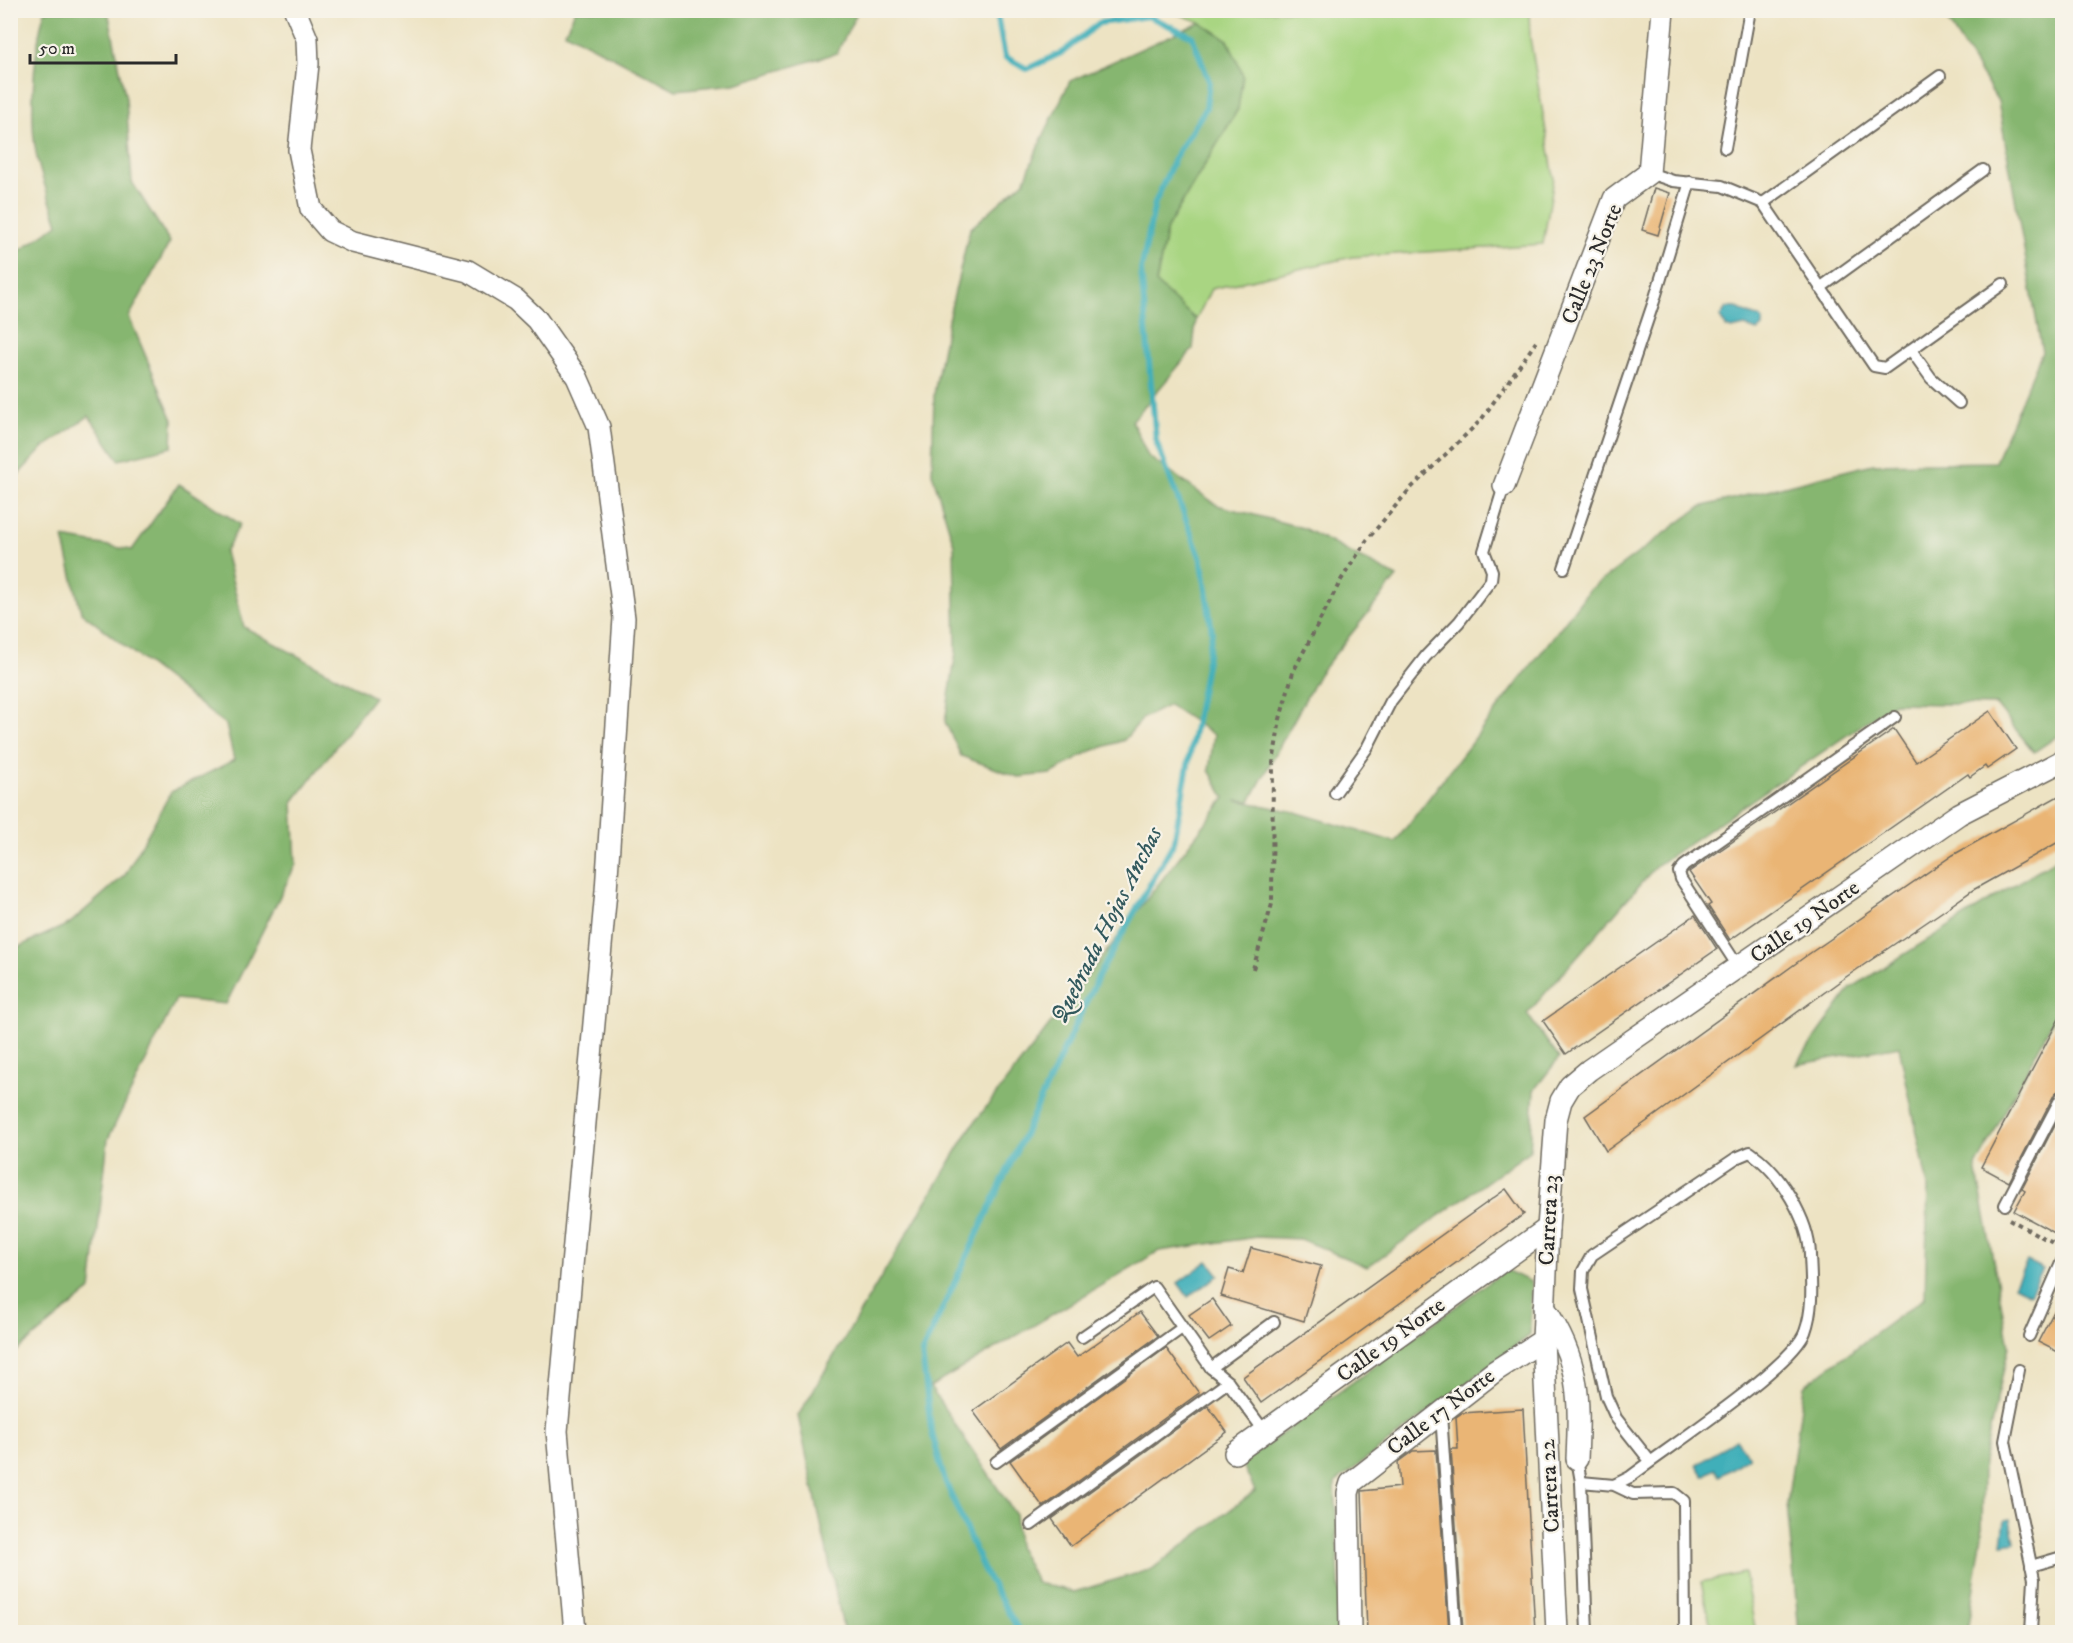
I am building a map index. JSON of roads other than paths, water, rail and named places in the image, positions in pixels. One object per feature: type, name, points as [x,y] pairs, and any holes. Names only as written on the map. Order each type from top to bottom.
[{"type":"street","points":[[296,10],[307,39],[308,64],[299,150],[311,209],[330,231],[353,242],[468,271],[516,300],[537,320],[577,377],[599,427],[624,618],[606,891],[557,1431],[576,1632]]},
{"type":"street","points":[[1649,173],[1663,10]]},
{"type":"street","name":"Calle 23 Norte","points":[[1504,486],[1614,199],[1649,173]]},
{"type":"street","name":"Calle 19 Norte","points":[[1561,1101],[1570,1086],[1589,1070],[1959,814],[2062,761]]},
{"type":"street","name":"Carrera 23","points":[[1543,1340],[1554,1139],[1561,1101]]},
{"type":"street","name":"Calle 19 Norte","points":[[1235,1454],[1548,1228]]},
{"type":"street","points":[[1544,1307],[1563,1335],[1573,1362],[1580,1403],[1577,1459]]},
{"type":"street","name":"Calle 17 Norte","points":[[1350,1632],[1347,1493],[1357,1476],[1495,1371],[1543,1340]]},
{"type":"street","name":"Carrera 22","points":[[1543,1340],[1557,1632]]},
{"type":"lane","points":[[1725,148],[1750,10]]},
{"type":"lane","points":[[1763,203],[1940,76]]},
{"type":"lane","points":[[1821,288],[1983,170]]},
{"type":"lane","points":[[1649,173],[1673,181],[1722,186],[1763,203],[1878,369],[1885,368],[2003,284]]},
{"type":"lane","points":[[1564,568],[1654,301],[1690,182]]},
{"type":"lane","points":[[1911,350],[1931,378],[1959,403]]},
{"type":"lane","points":[[1335,793],[1367,748],[1391,701],[1426,656],[1459,622],[1491,580],[1492,571],[1484,551],[1504,486]]},
{"type":"lane","points":[[1739,968],[1681,879],[1679,872],[1683,866],[1895,717]]},
{"type":"lane","points":[[2005,1205],[2062,1096]]},
{"type":"lane","points":[[1614,1485],[1650,1461],[1777,1367],[1804,1335],[1811,1311],[1810,1242],[1806,1226],[1763,1161],[1750,1152],[1736,1158],[1592,1255],[1583,1271],[1582,1289],[1606,1396],[1616,1418],[1650,1461]]},
{"type":"lane","points":[[2029,1336],[2062,1261]]},
{"type":"lane","points":[[1082,1337],[1154,1287],[1211,1368],[1228,1382],[1265,1431]]},
{"type":"lane","points":[[1211,1368],[1274,1322]]},
{"type":"lane","points":[[996,1462],[1182,1328]]},
{"type":"lane","points":[[2019,1370],[2006,1441],[2034,1580],[2031,1632]]},
{"type":"lane","points":[[1032,1525],[1228,1382]]},
{"type":"lane","points":[[1441,1414],[1456,1632]]},
{"type":"lane","points":[[1577,1459],[1581,1482],[1587,1632]]},
{"type":"lane","points":[[1581,1482],[1614,1485],[1633,1494],[1674,1493],[1684,1500],[1685,1632]]},
{"type":"lane","points":[[2031,1566],[2062,1557]]},
{"type":"water","points":[[1726,308],[1736,308],[1759,317],[1763,321],[1763,327],[1757,331],[1745,326],[1732,329],[1726,327],[1720,317]]},
{"type":"water","points":[[1208,1261],[1219,1275],[1188,1297],[1178,1283]]},
{"type":"water","points":[[2027,1261],[2043,1269],[2030,1294],[2014,1286]]},
{"type":"water","points":[[1736,1439],[1749,1457],[1720,1476],[1715,1469],[1704,1476],[1697,1465]]},
{"type":"water","points":[[2011,1519],[2015,1542],[2002,1544],[2005,1520]]},
{"type":"waterway","name":"Quebrada Hojas Anchas","points":[[996,10],[1005,57],[1027,69],[1063,52],[1099,23],[1148,16],[1192,36],[1209,81],[1206,108],[1175,157],[1155,203],[1141,270],[1156,441],[1202,562],[1212,632],[1174,842],[1099,975],[922,1352],[931,1429],[944,1478],[985,1573],[1020,1632]]}]
